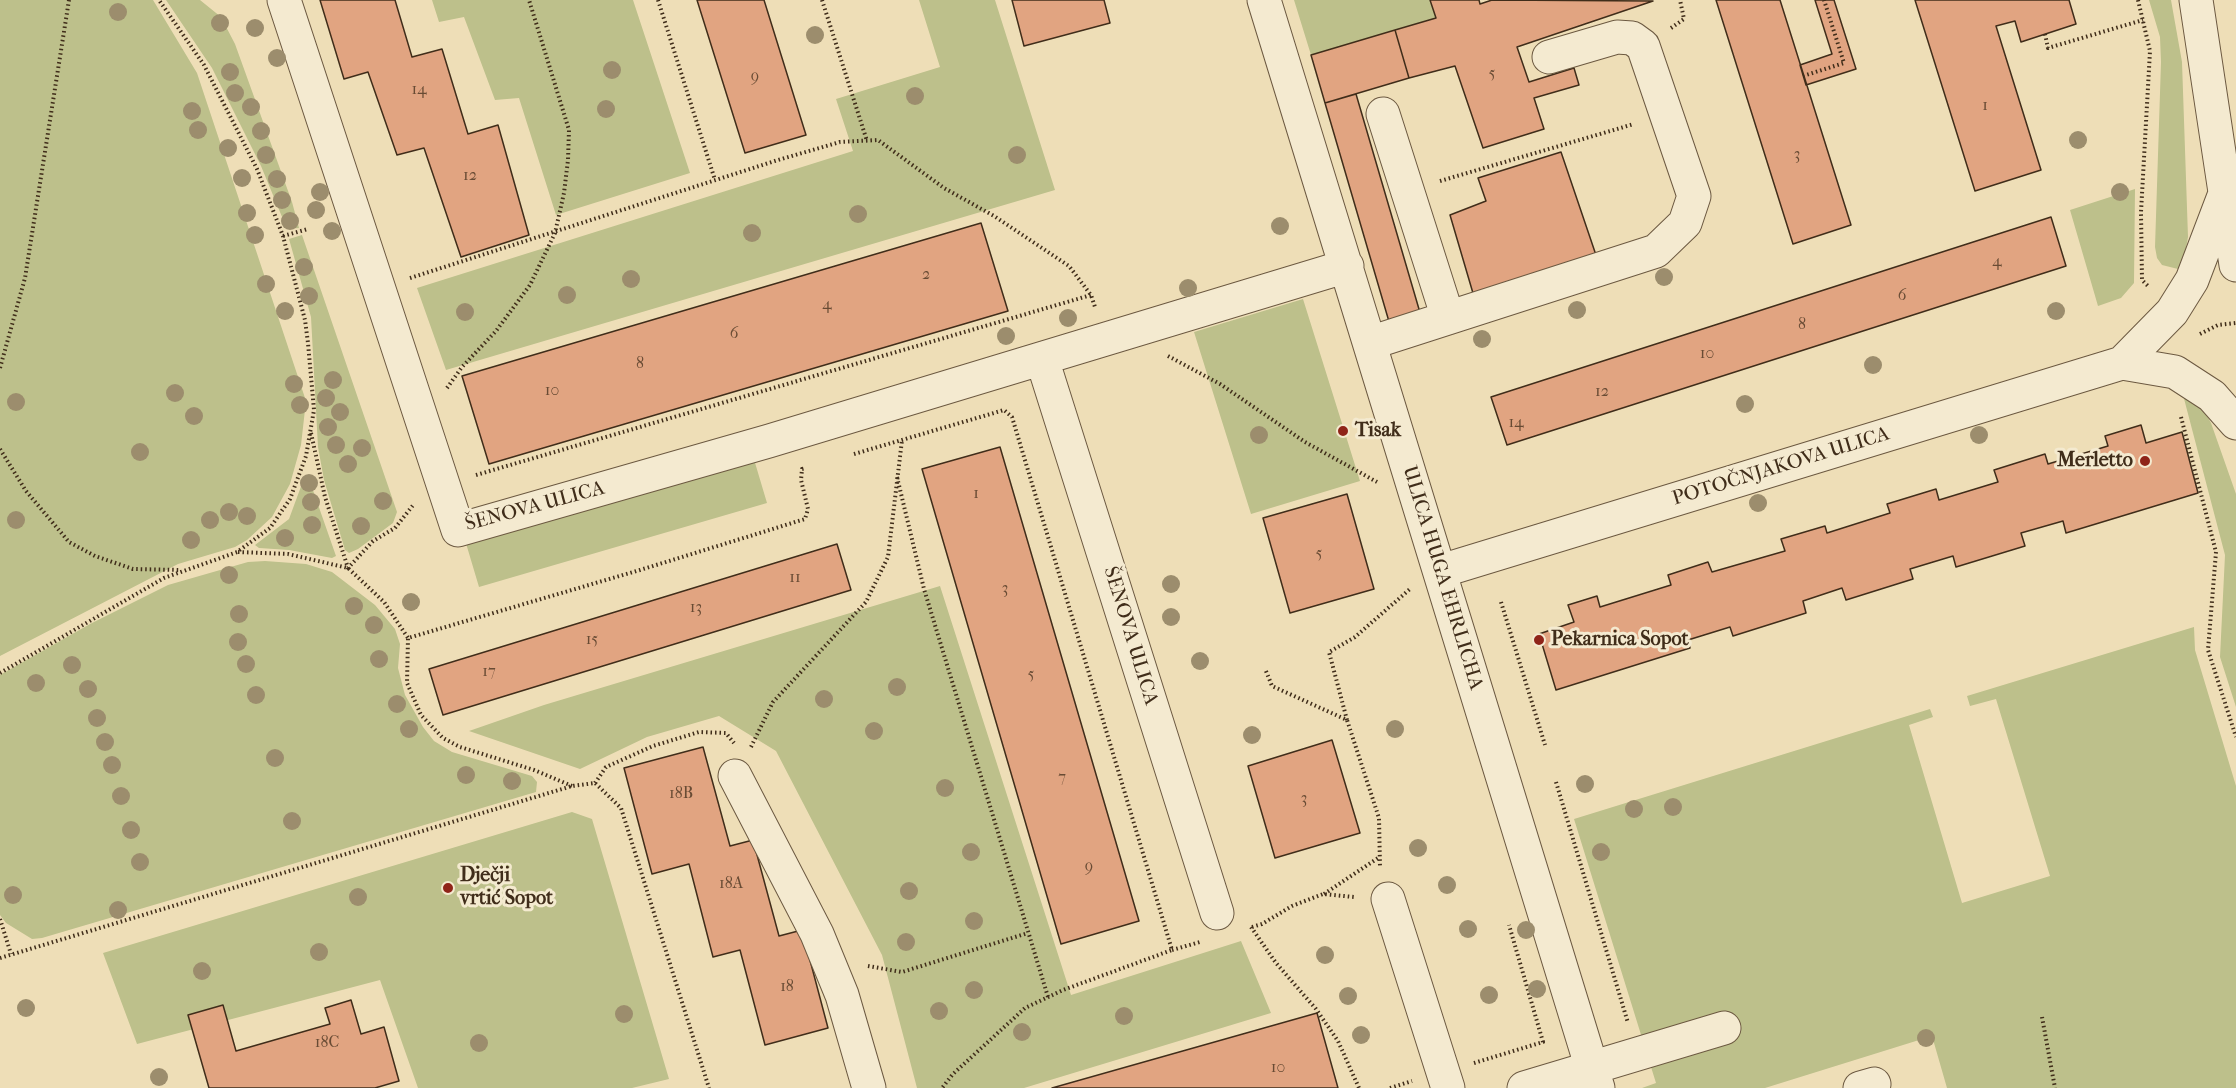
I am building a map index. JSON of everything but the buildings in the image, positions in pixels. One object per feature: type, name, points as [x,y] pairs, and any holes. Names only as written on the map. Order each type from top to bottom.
[{"type":"street","name":"ŠENOVA ULICA","points":[[284,0],[458,530],[1042,359],[1347,266]]},
{"type":"street","name":"ULICA HUGA EHRLICHA","points":[[1264,0],[1595,1078]]},
{"type":"street","points":[[2196,0],[2236,265]]},
{"type":"street","points":[[1370,343],[1656,251],[1684,223],[1694,196],[1643,46],[1632,38],[1617,37],[1549,57]]},
{"type":"street","points":[[1383,114],[1448,318]]},
{"type":"street","name":"POTOČNJAKOVA ULICA","points":[[2122,363],[2172,312],[2192,280],[2224,196]]},
{"type":"street","name":"ŠENOVA ULICA","points":[[1042,359],[1221,928]]},
{"type":"street","name":"POTOČNJAKOVA ULICA","points":[[1441,571],[2122,363],[2175,372],[2212,396],[2236,423]]},
{"type":"street","points":[[740,768],[817,934],[842,995],[869,1088]]},
{"type":"street","points":[[1388,899],[1448,1088]]},
{"type":"street","points":[[1524,1088],[1595,1078],[1724,1028]]},
{"type":"path","points":[[0,368],[25,278],[69,0]]},
{"type":"path","points":[[0,673],[164,578],[237,552],[270,528],[290,499],[306,456],[314,410],[305,320],[284,236],[257,169],[204,65],[159,0]]},
{"type":"path","points":[[443,393],[462,367],[496,331],[530,285],[555,233],[568,160],[569,130],[529,0]]},
{"type":"path","points":[[658,0],[715,180]]},
{"type":"path","points":[[822,0],[867,141]]},
{"type":"path","points":[[1803,76],[1844,63],[1824,0]]},
{"type":"path","points":[[2138,0],[2150,51],[2141,212],[2142,280],[2154,293]]},
{"type":"path","points":[[2044,34],[2048,48],[2143,20]]},
{"type":"path","points":[[1407,190],[1666,114]]},
{"type":"path","points":[[378,288],[840,142],[878,140],[944,188],[1028,237],[1069,266],[1091,295],[1106,339]]},
{"type":"path","points":[[284,236],[308,229]]},
{"type":"path","points":[[470,477],[1091,295]]},
{"type":"path","points":[[2193,338],[2218,325],[2236,323]]},
{"type":"path","points":[[1161,356],[1172,357],[1220,384],[1305,442],[1380,484]]},
{"type":"path","points":[[846,456],[1004,410],[1012,417],[1172,950]]},
{"type":"path","points":[[2180,412],[2216,552],[2208,650],[2236,737]]},
{"type":"path","points":[[310,428],[325,497],[348,568],[384,602],[408,638],[407,683],[421,715],[443,738],[460,747],[534,770],[572,786]]},
{"type":"path","points":[[740,768],[773,702],[866,602],[888,557],[902,440]]},
{"type":"path","points":[[0,449],[26,491],[69,542],[95,556],[133,569],[184,570]]},
{"type":"path","points":[[408,638],[804,519],[808,509],[801,480],[802,469],[813,466]]},
{"type":"path","points":[[897,477],[924,589],[1048,997]]},
{"type":"path","points":[[348,568],[373,542],[395,528],[414,504],[417,495]]},
{"type":"path","points":[[237,552],[288,554],[348,568]]},
{"type":"path","points":[[1323,894],[1388,899],[1378,858],[1379,818],[1347,720],[1329,652],[1355,637],[1412,587]]},
{"type":"path","points":[[1501,602],[1545,745]]},
{"type":"path","points":[[1266,671],[1272,686],[1347,720]]},
{"type":"path","points":[[0,958],[572,786],[595,783],[606,767],[653,746],[699,732],[726,733],[740,768]]},
{"type":"path","points":[[1556,782],[1629,1028]]},
{"type":"path","points":[[595,783],[621,808],[709,1088]]},
{"type":"path","points":[[942,1088],[952,1074],[1025,1008],[1172,950],[1221,928],[1252,927],[1262,924],[1292,906],[1323,894],[1378,858]]},
{"type":"path","points":[[0,919],[11,954]]},
{"type":"path","points":[[1252,927],[1276,963],[1316,1009],[1338,1041],[1359,1088]]},
{"type":"path","points":[[871,977],[867,966],[902,972],[1028,933]]},
{"type":"path","points":[[2042,1017],[2055,1088]]},
{"type":"green space","points":[[0,0],[153,0],[197,73],[306,401],[301,445],[290,484],[272,517],[247,540],[235,547],[178,564],[0,656]]},
{"type":"green space","points":[[166,0],[200,0],[221,17],[235,44],[292,202],[299,228],[287,229],[261,166],[212,68]]},
{"type":"green space","points":[[432,0],[633,0],[690,173],[556,215],[519,98],[495,100],[464,17],[439,22]]},
{"type":"green space","points":[[919,0],[995,0],[1055,190],[446,370],[417,288],[853,151],[836,99],[940,67]]},
{"type":"green space","points":[[1294,0],[1430,0],[1436,18],[1311,55]]},
{"type":"green space","points":[[2149,0],[2171,0],[2182,62],[2188,237],[2183,266],[2178,269],[2162,265],[2157,258],[2155,247],[2161,62],[2160,37]]},
{"type":"green space","points":[[2135,189],[2134,283],[2121,298],[2098,306],[2070,210]]},
{"type":"green space","points":[[302,235],[397,512],[393,523],[349,553],[345,550],[324,480],[318,447],[311,317],[289,239]]},
{"type":"green space","points":[[1303,299],[1360,481],[1251,514],[1194,332]]},
{"type":"green space","points":[[2182,391],[2205,412],[2211,423],[2236,494],[2236,707],[2220,657],[2225,555]]},
{"type":"green space","points":[[753,456],[767,503],[479,587],[465,540]]},
{"type":"green space","points":[[308,476],[336,556],[332,558],[289,550],[259,548],[255,545],[289,519],[303,481]]},
{"type":"green space","points":[[248,562],[306,564],[332,572],[375,605],[395,629],[400,644],[398,668],[405,695],[423,727],[434,741],[452,752],[532,776],[537,782],[536,792],[42,938],[32,939],[6,923],[0,915],[0,675],[90,624],[168,585]]},
{"type":"green space","points":[[940,586],[1071,995],[1241,941],[1271,1013],[1024,1088],[917,1088],[882,955],[776,751],[719,716],[647,737],[580,769],[469,731],[544,705]]},
{"type":"green space","points":[[2194,627],[2195,650],[2236,786],[2236,1088],[1947,1088],[1932,1036],[1765,1088],[1642,1088],[1656,1083],[1574,819],[1930,709],[1933,717],[1909,725],[1962,903],[2050,876],[1996,699],[1970,706],[1967,696]]},
{"type":"green space","name":"Dječji vrtić Sopot","points":[[572,812],[592,819],[669,1079],[632,1088],[418,1088],[380,980],[137,1044],[103,953]]},
{"type":"place","name":"Tisak","points":[[1343,431]]},
{"type":"place","name":"Merletto","points":[[2145,461]]},
{"type":"place","name":"Pekarnica Sopot","points":[[1539,640]]},
{"type":"place","name":"Dječji vrtić Sopot","points":[[448,888]]}]
